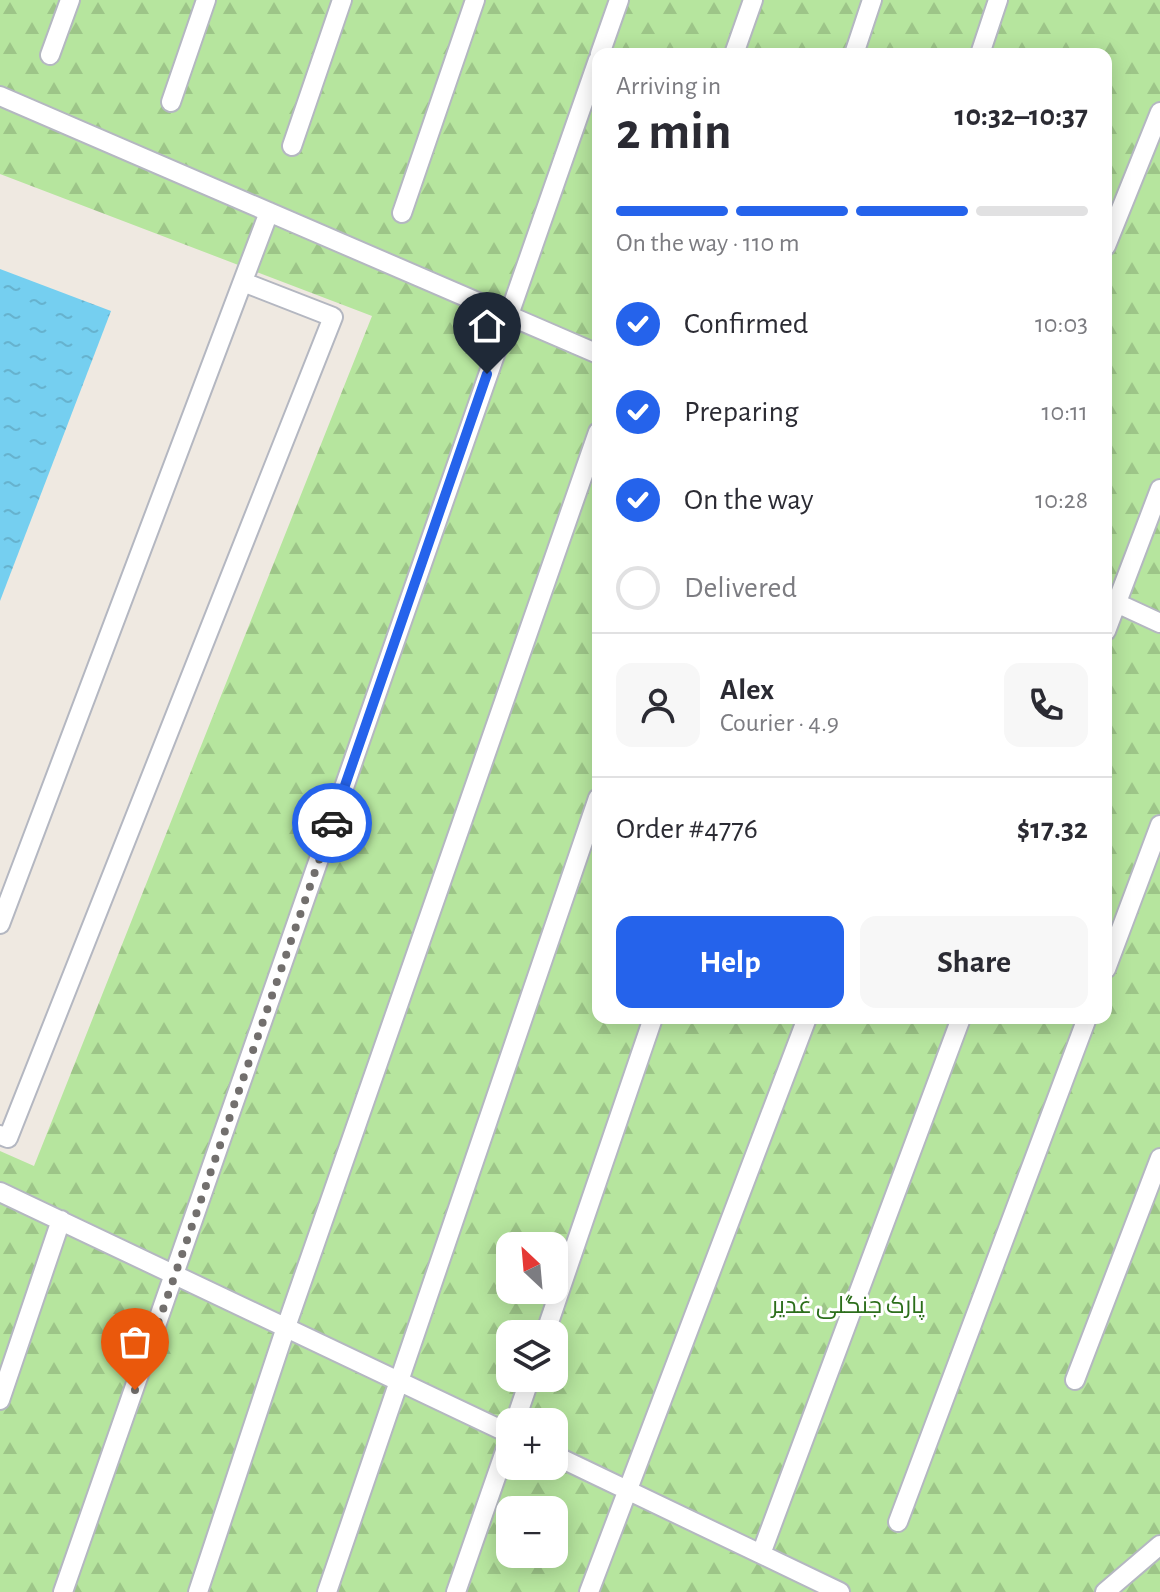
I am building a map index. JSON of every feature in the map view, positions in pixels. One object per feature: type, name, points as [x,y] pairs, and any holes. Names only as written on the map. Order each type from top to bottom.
[{"type":"lane","points":[[50,55],[70,0]]},
{"type":"lane","points":[[171,102],[206,0]]},
{"type":"lane","points":[[292,146],[342,0]]},
{"type":"lane","points":[[402,213],[475,0]]},
{"type":"lane","points":[[602,48],[619,0]]},
{"type":"lane","points":[[736,48],[753,0]]},
{"type":"lane","points":[[856,48],[872,0]]},
{"type":"lane","points":[[982,48],[998,0]]},
{"type":"lane","points":[[63,1592],[592,77]]},
{"type":"lane","points":[[0,96],[592,351]]},
{"type":"lane","points":[[1112,231],[1160,112]]},
{"type":"lane","points":[[0,924],[269,212]]},
{"type":"lane","points":[[0,1135],[8,1138],[333,317],[243,282]]},
{"type":"lane","points":[[198,1592],[286,1327],[592,449]]},
{"type":"lane","points":[[1112,599],[1160,489]]},
{"type":"lane","points":[[1112,601],[1160,623]]},
{"type":"lane","points":[[327,1592],[592,816]]},
{"type":"lane","points":[[1112,953],[1160,825]]},
{"type":"lane","points":[[550,1320],[651,1024]]},
{"type":"lane","points":[[589,1592],[805,1024]]},
{"type":"lane","points":[[761,1554],[959,1024]]},
{"type":"lane","points":[[898,1522],[1085,1024]]},
{"type":"lane","points":[[1075,1380],[1160,1158]]},
{"type":"lane","points":[[0,1192],[496,1429]]},
{"type":"lane","points":[[0,1400],[61,1220]]},
{"type":"lane","points":[[568,1462],[840,1592]]},
{"type":"lane","points":[[456,1592],[496,1476]]},
{"type":"lane","points":[[1105,1592],[1160,1545]]},
{"type":"green space","name":"پارک جنگلی غدیر","points":[[0,0],[1160,0],[1160,1592],[0,1592],[0,1151],[34,1166],[372,316],[0,174]]},
{"type":"water","points":[[0,269],[111,311],[0,601]]},
{"type":"way so far","points":[[135,1390],[332,823]]},
{"type":"route","points":[[332,823],[487,374]]}]
